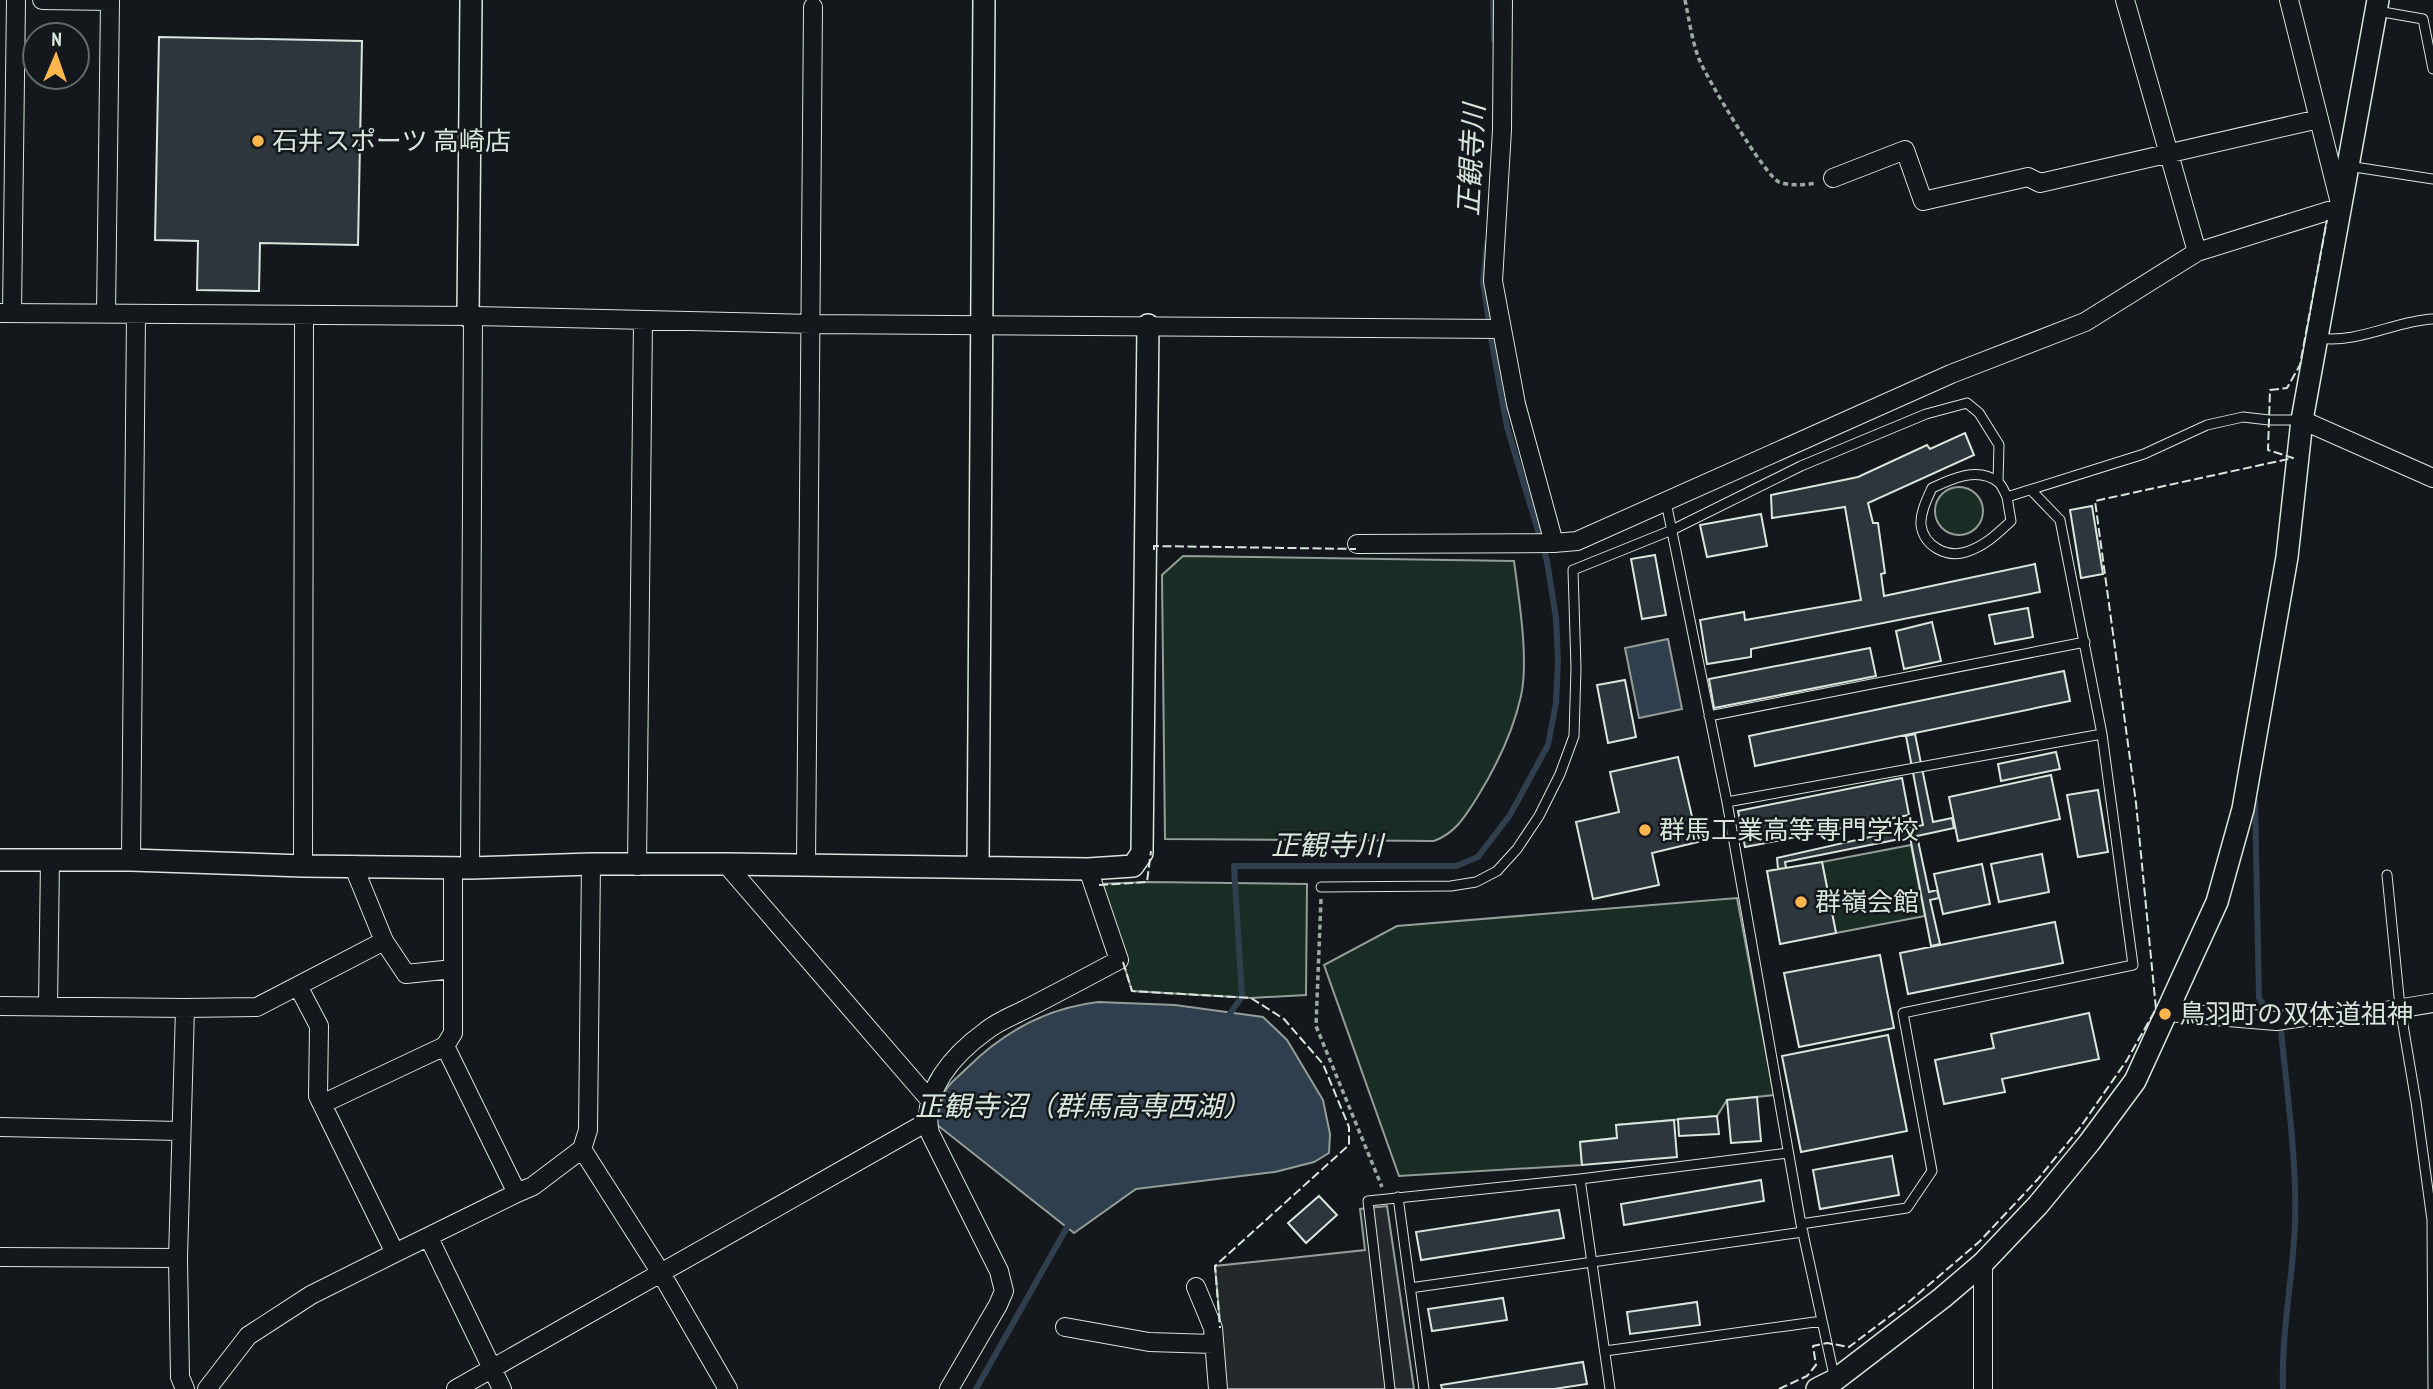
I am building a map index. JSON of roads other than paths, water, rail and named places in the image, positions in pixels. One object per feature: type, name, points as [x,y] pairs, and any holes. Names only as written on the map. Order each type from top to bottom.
[{"type":"street","points":[[16,0],[6,313],[470,316],[812,324],[1501,329]]},
{"type":"street","points":[[43,0],[110,1],[106,314]]},
{"type":"street","points":[[322,1104],[445,1046],[453,1033],[453,969],[462,868],[470,316],[471,0]]},
{"type":"street","points":[[978,866],[984,0]]},
{"type":"street","points":[[1503,0],[1502,130],[1493,281],[1516,404],[1554,543]]},
{"type":"street","points":[[2125,0],[2197,252]]},
{"type":"street","points":[[2289,0],[2341,207]]},
{"type":"street","points":[[1826,1385],[1942,1298],[1983,1263],[2038,1205],[2090,1143],[2135,1081],[2217,902],[2243,809],[2287,558],[2302,420],[2377,5]]},
{"type":"street","points":[[806,865],[813,7]]},
{"type":"street","points":[[1833,178],[1905,150],[1923,201],[2028,177],[2040,183],[2319,119]]},
{"type":"street","points":[[1357,544],[1577,541],[1951,374],[2085,322],[2197,252],[2341,207]]},
{"type":"street","points":[[131,860],[136,314]]},
{"type":"street","points":[[303,866],[304,315]]},
{"type":"street","points":[[637,866],[643,320]]},
{"type":"street","points":[[0,860],[131,860],[462,868],[591,864],[1088,869],[1133,866],[1142,853],[1148,325]]},
{"type":"street","points":[[2302,420],[2433,478]]},
{"type":"street","points":[[48,1006],[50,860]]},
{"type":"street","points":[[207,1389],[248,1336],[311,1295],[533,1186],[582,1149],[588,1130],[591,864]]},
{"type":"street","points":[[726,864],[929,1099]]},
{"type":"street","points":[[353,865],[384,941],[406,974],[453,969]]},
{"type":"street","points":[[950,1389],[1004,1291],[999,1271],[929,1133],[929,1099],[937,1082],[951,1065],[986,1030],[1119,960],[1088,869]]},
{"type":"street","points":[[0,1006],[185,1009],[257,1007],[384,941]]},
{"type":"street","points":[[298,986],[319,1026],[318,1096],[394,1254]]},
{"type":"street","points":[[2168,1012],[2276,1021],[2304,1017],[2349,1017],[2433,1003]]},
{"type":"street","points":[[185,1009],[178,1258],[180,1377],[185,1389]]},
{"type":"street","points":[[445,1046],[517,1193]]},
{"type":"street","points":[[456,1389],[927,1122]]},
{"type":"street","points":[[0,1127],[180,1131]]},
{"type":"street","points":[[582,1149],[661,1273],[728,1389]]},
{"type":"street","points":[[429,1238],[502,1389]]},
{"type":"street","points":[[0,1257],[178,1258]]},
{"type":"street","points":[[1983,1263],[1983,1389]]},
{"type":"street","points":[[1195,1287],[1213,1328],[1218,1389]]},
{"type":"street","points":[[1065,1327],[1149,1342],[1213,1344]]},
{"type":"lane","points":[[2377,5],[2423,19],[2433,69]]},
{"type":"lane","points":[[2348,166],[2433,179]]},
{"type":"lane","points":[[2317,338],[2332,340],[2433,319]]},
{"type":"lane","points":[[1321,887],[1451,886],[1476,882],[1497,871],[1517,849],[1539,816],[1560,774],[1574,736],[1576,667],[1573,570],[1672,530],[1801,466],[1926,414],[1967,403],[1979,413],[1998,445],[1998,482],[2007,497],[2011,521],[1990,542],[1964,553],[1943,552],[1928,543],[1921,524],[1931,488],[1954,478],[1978,474],[1998,482]]},
{"type":"lane","points":[[2007,497],[2144,454],[2207,425],[2243,417],[2302,420]]},
{"type":"lane","points":[[1410,1288],[1594,1263],[1907,1208],[1932,1171],[1903,1013],[2133,965],[2102,734],[2060,520],[2031,490]]},
{"type":"lane","points":[[1666,502],[1727,802],[1788,1153],[1822,1321],[1826,1385]]},
{"type":"lane","points":[[1709,716],[2085,642]]},
{"type":"lane","points":[[1727,802],[2102,734]]},
{"type":"lane","points":[[2387,875],[2400,1007],[2432,1220],[2432,1389]]},
{"type":"lane","points":[[1390,1389],[1368,1201],[1580,1179],[1788,1153]]},
{"type":"lane","points":[[1580,1179],[1610,1389]]},
{"type":"lane","points":[[1398,1197],[1424,1389]]},
{"type":"lane","points":[[1605,1351],[1822,1321]]},
{"type":"water","points":[[1668,639],[1682,709],[1639,718],[1625,648]]},
{"type":"water","name":"正観寺沼（群馬高専西湖）","points":[[1098,1002],[1175,1005],[1263,1017],[1287,1040],[1323,1100],[1330,1134],[1329,1153],[1314,1162],[1275,1172],[1136,1189],[1074,1233],[936,1124],[947,1088],[995,1044],[1043,1016]]},
{"type":"waterway","name":"正観寺川","points":[[1493,0],[1494,40]]},
{"type":"waterway","name":"正観寺川","points":[[1487,243],[1483,282],[1489,322]]},
{"type":"waterway","name":"正観寺川","points":[[1226,1019],[1242,997],[1234,866],[1456,866],[1478,857],[1510,815],[1548,745],[1556,703],[1556,618],[1547,561],[1507,427],[1491,338]]},
{"type":"waterway","points":[[2255,800],[2259,998],[2274,1014],[2281,1030],[2294,1175],[2295,1223],[2283,1389]]},
{"type":"waterway","name":"正観寺川","points":[[976,1389],[1070,1222]]},
{"type":"place","name":"石井スポーツ 高崎店","points":[[258,141]]},
{"type":"place","name":"群馬工業高等専門学校","points":[[1645,830]]},
{"type":"place","name":"群嶺会館","points":[[1801,902]]},
{"type":"place","name":"鳥羽町の双体道祖神","points":[[2165,1014]]}]
